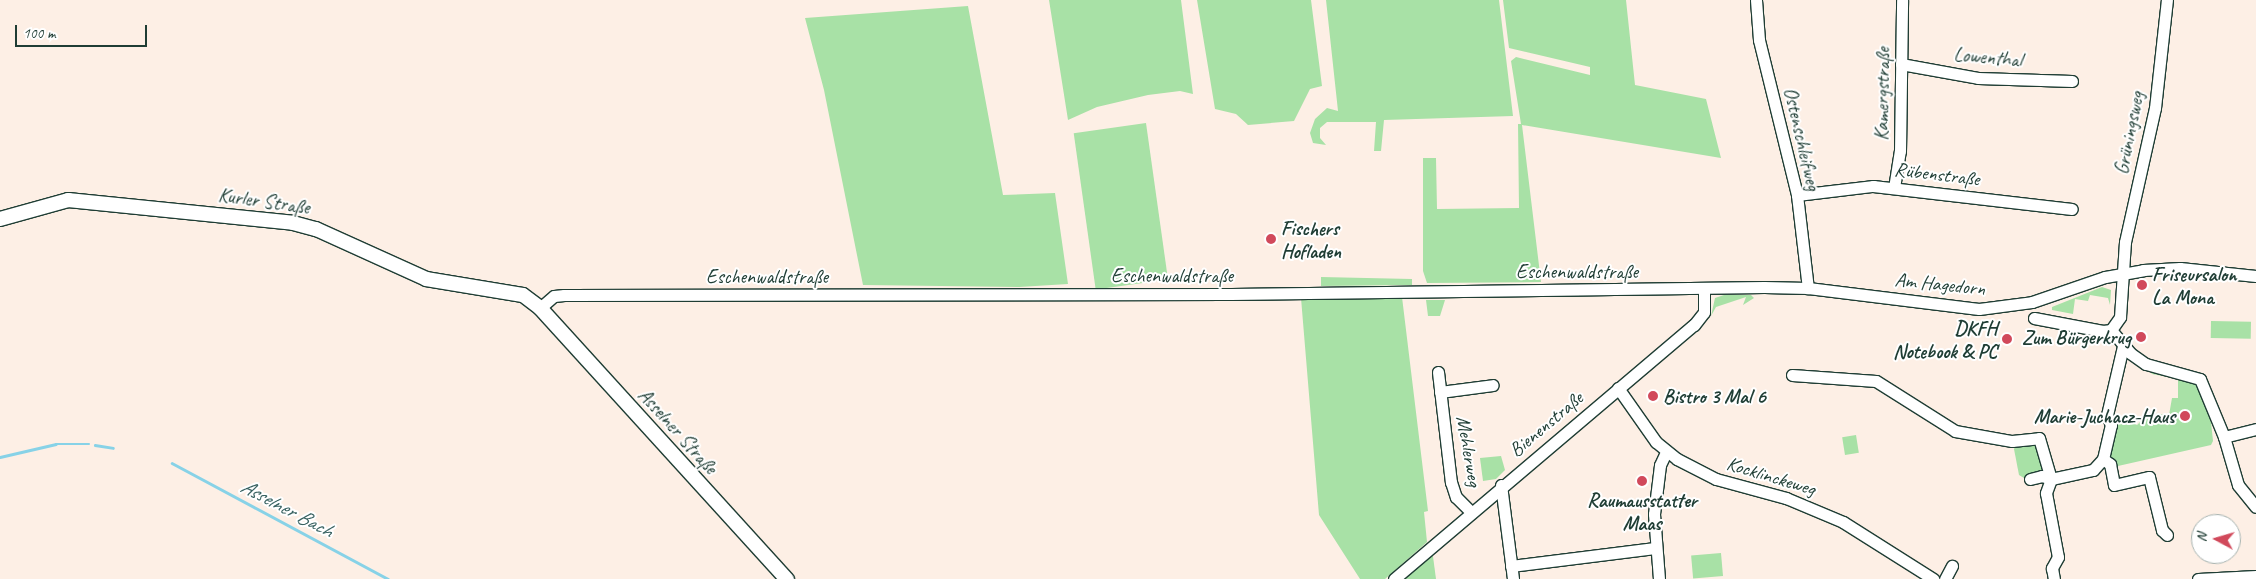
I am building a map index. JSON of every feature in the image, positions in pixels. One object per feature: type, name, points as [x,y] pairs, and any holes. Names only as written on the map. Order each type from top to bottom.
[{"type":"main road","name":"Kurler Straße","points":[[0,219],[68,200],[293,223],[323,231],[426,279],[513,293],[527,298],[540,308]]},
{"type":"main road","name":"Asselner Straße","points":[[540,308],[787,579]]},
{"type":"street","name":"Ostenschleifweg","points":[[1756,0],[1759,40],[1797,195],[1808,288]]},
{"type":"street","name":"Kamergstraße","points":[[1894,188],[1900,151],[1902,0]]},
{"type":"street","name":"Grüningsweg","points":[[2123,272],[2125,242],[2155,108],[2167,0]]},
{"type":"street","name":"Lowenthal","points":[[1901,64],[1978,78],[2072,81]]},
{"type":"street","name":"Rübenstraße","points":[[1797,195],[1873,186],[2072,209]]},
{"type":"street","name":"Am Hagedorn","points":[[1808,288],[1990,309],[2032,302],[2123,272],[2180,268],[2256,276]]},
{"type":"street","points":[[2111,330],[2120,318],[2123,272]]},
{"type":"street","name":"Eschenwaldstraße","points":[[540,308],[554,296],[1808,288]]},
{"type":"street","name":"Bienenstraße","points":[[1394,579],[1470,511],[1700,318],[1704,312],[1704,289]]},
{"type":"street","points":[[2034,318],[2111,330],[2123,346],[2146,364],[2200,378],[2224,437],[2238,485],[2256,507]]},
{"type":"street","points":[[2030,479],[2042,476],[2051,479],[2093,470],[2103,459],[2112,425],[2106,415],[2123,346]]},
{"type":"street","name":"Mehlerweg","points":[[1438,372],[1451,482],[1456,496],[1470,511]]},
{"type":"street","points":[[1792,375],[1876,381],[1955,431],[2012,440],[2039,438],[2051,479],[2046,493],[2058,557],[2052,568],[2054,579]]},
{"type":"street","name":"Mehlerweg","points":[[1440,392],[1493,385]]},
{"type":"street","name":"Kocklinckeweg","points":[[1618,388],[1646,430],[1666,452],[1716,479],[1786,498],[1843,522],[1933,579]]},
{"type":"street","points":[[2224,437],[2256,429]]},
{"type":"street","points":[[1659,579],[1655,548],[1657,483],[1666,452]]},
{"type":"street","points":[[2103,459],[2110,464],[2114,485],[2149,477],[2162,530],[2166,535]]},
{"type":"street","points":[[1502,485],[1513,579]]},
{"type":"street","points":[[1511,566],[1655,548]]},
{"type":"street","points":[[1945,579],[1952,566]]},
{"type":"street","points":[[2198,579],[2256,576]]},
{"type":"green space","points":[[1049,0],[1181,0],[1193,94],[1180,91],[1148,95],[1097,107],[1068,120]]},
{"type":"green space","points":[[1197,0],[1311,0],[1322,86],[1310,89],[1294,121],[1248,125],[1236,114],[1215,109]]},
{"type":"green space","points":[[1326,0],[1499,0],[1513,116],[1384,120],[1381,151],[1374,151],[1376,122],[1327,122],[1320,128],[1320,138],[1326,145],[1313,143],[1310,133],[1315,119],[1327,108],[1338,111]]},
{"type":"green space","points":[[1503,0],[1626,0],[1635,85],[1706,99],[1721,158],[1522,125],[1541,282],[1427,283],[1423,271],[1423,158],[1436,158],[1437,209],[1519,208],[1518,124],[1521,124],[1511,61],[1516,57],[1590,75],[1590,67],[1509,48]]},
{"type":"green space","points":[[968,6],[1003,195],[1055,193],[1068,284],[1019,287],[863,285],[824,90],[805,18]]},
{"type":"green space","points":[[1146,123],[1168,279],[1096,290],[1074,133]]},
{"type":"green space","points":[[1321,277],[1412,279],[1412,285],[1321,286]]},
{"type":"green space","points":[[2102,287],[2111,290],[2110,305],[2108,298],[2090,295],[2088,301],[2075,299],[2073,314],[2052,310],[2052,307]]},
{"type":"green space","points":[[1724,295],[1751,295],[1754,298],[1743,305],[1746,297],[1716,307],[1711,316],[1715,298]]},
{"type":"green space","points":[[1402,297],[1428,511],[1424,512],[1427,542],[1385,579],[1360,579],[1319,515],[1301,298]]},
{"type":"green space","points":[[1426,300],[1445,300],[1440,316],[1428,316]]},
{"type":"green space","points":[[2211,321],[2251,322],[2251,339],[2211,338]]},
{"type":"green space","points":[[2148,369],[2196,383],[2211,422],[2213,441],[2211,445],[2118,466],[2108,459],[2117,426],[2125,417],[2137,425],[2149,413],[2169,415],[2172,398],[2178,398],[2178,379],[2152,374]]},
{"type":"green space","points":[[1856,435],[1859,453],[1845,455],[1842,437]]},
{"type":"green space","points":[[2033,439],[2045,465],[2042,474],[2024,478],[2019,475],[2014,449],[2017,443]]},
{"type":"green space","points":[[1501,456],[1505,470],[1496,479],[1483,481],[1480,458]]},
{"type":"green space","points":[[1432,549],[1436,579],[1399,579]]},
{"type":"green space","points":[[1721,553],[1723,576],[1693,579],[1691,556]]},
{"type":"waterway","name":"Asselner Bach","points":[[0,457],[56,444],[89,444]]},
{"type":"waterway","name":"Asselner Bach","points":[[95,445],[113,448]]},
{"type":"waterway","name":"Asselner Bach","points":[[172,463],[388,579]]},
{"type":"place","name":"Fischers Hofladen","points":[[1271,239]]},
{"type":"place","name":"Friseursalon La Mona","points":[[2142,285]]},
{"type":"place","name":"Zum Bürgerkrug","points":[[2141,337]]},
{"type":"place","name":"DKFH Notebook & PC","points":[[2007,339]]},
{"type":"place","name":"Bistro 3 Mal 6","points":[[1653,396]]},
{"type":"place","name":"Marie-Juchacz-Haus","points":[[2185,416]]},
{"type":"place","name":"Raumausstatter Maas","points":[[1642,481]]}]
